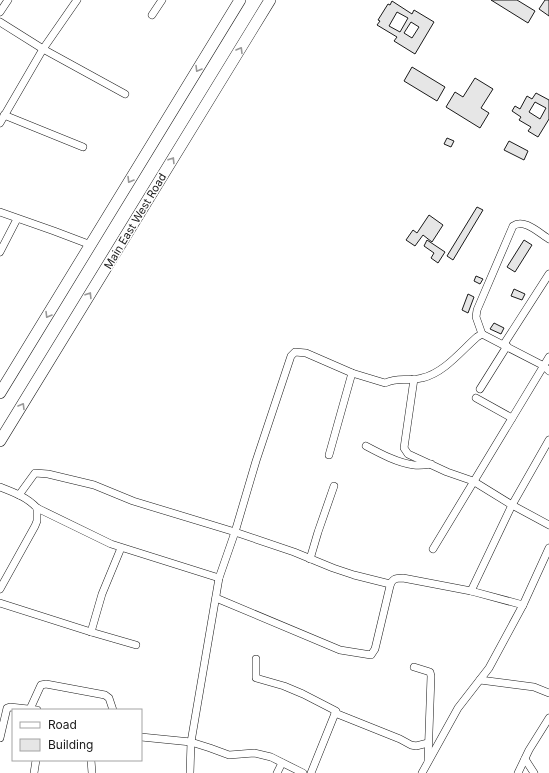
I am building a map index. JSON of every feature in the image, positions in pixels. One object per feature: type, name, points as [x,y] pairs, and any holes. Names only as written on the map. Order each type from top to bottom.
[{"type":"main road","points":[[0,393],[240,0]]},
{"type":"main road","name":"Main East West Road","points":[[0,441],[270,0]]},
{"type":"street","points":[[0,12],[8,0]]},
{"type":"street","points":[[0,123],[43,49],[77,0]]},
{"type":"street","points":[[152,15],[162,0]]},
{"type":"street","points":[[0,22],[43,49],[125,94]]},
{"type":"street","points":[[4,115],[83,147]]},
{"type":"street","points":[[0,212],[90,245]]},
{"type":"street","points":[[0,252],[17,219]]},
{"type":"street","points":[[546,368],[482,334],[476,317],[477,310],[513,226],[516,224],[524,224],[549,239]]},
{"type":"street","points":[[480,389],[505,345],[549,274]]},
{"type":"street","points":[[190,773],[191,742],[220,578],[256,461],[291,356],[295,352],[306,353],[352,373],[385,383],[400,379],[421,378],[435,374],[477,336],[482,334]]},
{"type":"street","points":[[433,549],[512,418],[546,368],[549,357]]},
{"type":"street","points":[[329,455],[352,373]]},
{"type":"street","points":[[414,379],[404,448],[408,454],[448,472],[473,481],[512,505],[549,525]]},
{"type":"street","points":[[476,398],[512,418]]},
{"type":"street","points":[[471,591],[512,505],[549,440]]},
{"type":"street","points":[[366,446],[382,455],[406,464],[419,466],[431,464]]},
{"type":"street","points":[[19,495],[35,473],[94,485],[133,501],[235,532],[354,575],[390,584]]},
{"type":"street","points":[[310,559],[334,486]]},
{"type":"street","points":[[0,487],[32,502],[37,508],[122,548],[220,578]]},
{"type":"street","points":[[0,589],[35,526],[37,521],[37,508]]},
{"type":"street","points":[[90,632],[102,594],[122,548]]},
{"type":"street","points":[[422,773],[458,708],[489,668],[523,604],[549,548]]},
{"type":"street","points":[[216,598],[340,650],[371,655],[375,649],[390,584],[394,579],[403,578],[471,591],[523,604]]},
{"type":"street","points":[[0,603],[136,645]]},
{"type":"street","points":[[256,659],[256,678],[284,686],[303,694],[335,710],[335,713],[400,739],[411,745],[416,746],[428,743]]},
{"type":"street","points":[[414,667],[430,672],[432,676],[428,763]]},
{"type":"street","points":[[480,680],[534,687],[549,692]]},
{"type":"street","points":[[34,709],[41,685],[46,684],[105,695],[109,698],[113,709]]},
{"type":"street","points":[[0,738],[7,708],[26,709]]},
{"type":"street","points":[[312,773],[335,713]]},
{"type":"street","points":[[518,773],[549,718]]},
{"type":"street","points":[[142,737],[191,742],[229,755],[254,753],[271,757],[303,773]]},
{"type":"street","points":[[525,759],[534,773]]},
{"type":"street","points":[[34,773],[36,761]]},
{"type":"street","points":[[91,761],[92,773]]},
{"type":"street","points":[[277,773],[282,763]]},
{"type":"building","points":[[491,0],[517,0],[535,11],[528,23]]},
{"type":"building","points":[[545,0],[549,0],[549,16],[539,9]]},
{"type":"building","points":[[392,1],[412,14],[414,10],[434,22],[415,54],[394,41],[397,37],[377,25],[380,21],[378,20],[388,4],[390,5]],"holes":[[[397,12],[408,18],[400,32],[389,26]],[[411,22],[419,27],[412,38],[404,33]]]},
{"type":"building","points":[[412,67],[445,87],[437,101],[404,81]]},
{"type":"building","points":[[475,78],[493,89],[481,108],[489,113],[480,128],[446,107],[455,92],[463,97]]},
{"type":"building","points":[[536,93],[549,100],[549,119],[538,137],[528,131],[531,127],[519,120],[521,117],[512,111],[515,106],[520,109],[527,96],[532,99]],"holes":[[[535,102],[546,108],[540,119],[529,112]]]},
{"type":"building","points":[[447,138],[454,141],[451,147],[444,144]]},
{"type":"building","points":[[509,141],[528,151],[524,160],[504,150]]},
{"type":"building","points":[[477,207],[483,210],[453,260],[447,256]]},
{"type":"building","points":[[429,215],[443,225],[432,242],[423,235],[415,246],[406,240],[413,230],[417,233]]},
{"type":"building","points":[[427,240],[445,252],[438,263],[431,258],[434,253],[424,246]]},
{"type":"building","points":[[524,240],[532,245],[515,272],[507,267]]},
{"type":"building","points":[[476,276],[483,279],[480,284],[474,281]]},
{"type":"building","points":[[514,289],[525,294],[522,300],[511,296]]},
{"type":"building","points":[[468,294],[474,297],[468,313],[462,310]]},
{"type":"building","points":[[494,323],[504,328],[501,334],[490,329]]}]
